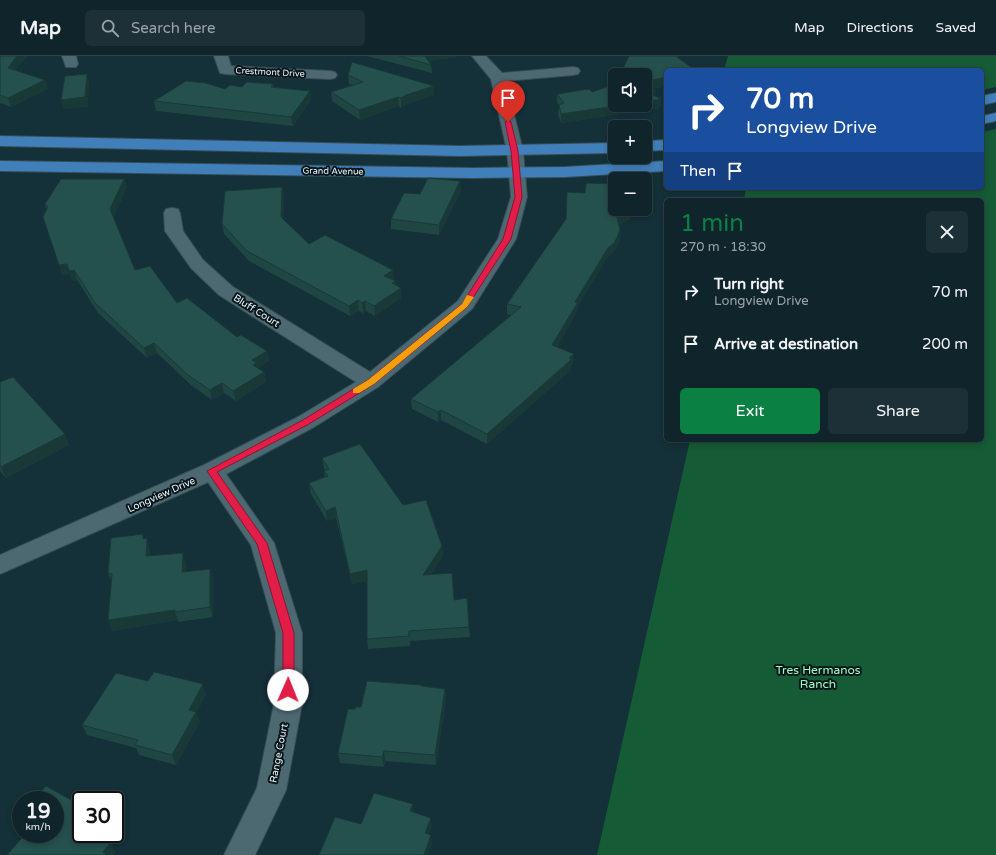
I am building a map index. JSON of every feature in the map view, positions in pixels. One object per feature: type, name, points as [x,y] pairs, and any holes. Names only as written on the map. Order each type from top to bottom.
[{"type":"main road","points":[[984,100],[996,97]]},
{"type":"main road","points":[[984,120],[996,117]]},
{"type":"main road","points":[[0,141],[515,151],[608,148]]},
{"type":"main road","points":[[652,146],[664,145]]},
{"type":"main road","name":"Grand Avenue","points":[[0,166],[517,172],[664,166]]},
{"type":"street","name":"Crestmont Drive","points":[[221,56],[225,70],[330,75]]},
{"type":"street","name":"Longview Drive","points":[[0,565],[212,471],[306,422],[371,382],[465,305],[507,239],[519,197],[515,151],[498,78],[479,56]]},
{"type":"street","points":[[498,78],[573,71]]},
{"type":"street","name":"Bluff Court","points":[[172,212],[174,231],[197,264],[226,290],[371,382]]},
{"type":"street","name":"Range Court","points":[[212,471],[262,543],[289,633],[288,704],[271,790],[239,855]]},
{"type":"green space","points":[[728,56],[996,56],[996,87],[984,90],[984,68],[725,68]]},
{"type":"green space","name":"Tres Hermanos Ranch","points":[[996,129],[996,855],[597,855],[690,442],[984,442],[984,198],[744,198],[746,190],[984,190],[984,132]]},
{"type":"building","points":[[0,56],[17,56],[8,68],[45,80],[8,98],[0,95]]},
{"type":"building","points":[[399,56],[425,56],[431,65]]},
{"type":"building","points":[[629,56],[678,56],[677,57],[692,68],[664,68],[664,77],[652,80],[652,68],[623,68]]},
{"type":"building","points":[[352,62],[434,86],[401,98],[398,97],[359,110],[331,92],[363,82],[348,75]]},
{"type":"building","points":[[87,74],[85,97],[61,100],[65,76]]},
{"type":"building","points":[[186,81],[206,83],[225,89],[230,85],[242,87],[247,82],[273,84],[271,87],[310,91],[291,117],[154,101]]},
{"type":"building","points":[[608,86],[608,107],[561,114],[559,105],[564,103],[557,94],[589,89],[592,92]]},
{"type":"building","points":[[652,94],[661,99],[652,101]]},
{"type":"building","points":[[428,178],[460,181],[439,225],[391,219],[404,193],[420,194]]},
{"type":"building","points":[[61,179],[124,179],[110,209],[135,270],[150,266],[177,303],[187,298],[237,337],[241,335],[267,351],[252,360],[257,363],[253,365],[264,372],[233,391],[222,383],[210,390],[188,375],[154,343],[144,348],[95,303],[74,270],[69,271],[67,264],[59,265],[43,217],[48,207],[45,204]]},
{"type":"building","points":[[586,184],[608,184],[608,216],[619,216],[617,217],[620,230],[615,242],[608,248],[575,302],[578,302],[552,345],[574,354],[569,358],[572,359],[487,434],[441,410],[438,412],[411,399],[521,307],[507,304],[566,219],[567,192],[585,193]]},
{"type":"building","points":[[282,187],[281,217],[309,244],[325,235],[393,270],[384,276],[396,281],[392,283],[401,288],[374,306],[365,301],[362,303],[358,300],[349,306],[247,251],[222,224],[225,191]]},
{"type":"building","points":[[13,377],[65,434],[1,467],[0,382]]},
{"type":"building","points":[[360,444],[403,505],[426,500],[442,546],[423,575],[452,573],[454,600],[467,598],[469,627],[409,631],[409,636],[367,639],[367,570],[350,574],[335,507],[326,511],[309,483],[328,476],[324,471],[329,469],[322,458]]},
{"type":"building","points":[[143,534],[143,539],[147,538],[146,556],[183,553],[182,572],[210,569],[210,607],[175,612],[175,610],[108,620],[112,574],[108,573],[111,538]]},
{"type":"building","points":[[154,672],[203,684],[189,710],[196,712],[172,755],[135,745],[138,740],[82,725],[116,673],[148,681]]},
{"type":"building","points":[[367,681],[421,685],[445,689],[435,755],[384,751],[382,757],[338,753],[348,709],[361,707]]},
{"type":"building","points":[[46,786],[55,791],[41,791]]},
{"type":"building","points":[[374,793],[413,804],[410,811],[431,818],[425,833],[431,835],[424,855],[319,855],[335,817],[361,824]]},
{"type":"building","points":[[64,796],[72,800],[72,843],[110,843],[103,852],[108,855],[7,855],[17,843],[64,843]]},
{"type":"slow traffic","points":[[356,391],[371,382],[465,305],[470,297]]},
{"type":"route","points":[[288,690],[289,633],[262,543],[212,471],[306,422],[371,382],[465,305],[507,239],[519,197],[515,151],[508,122]]}]
